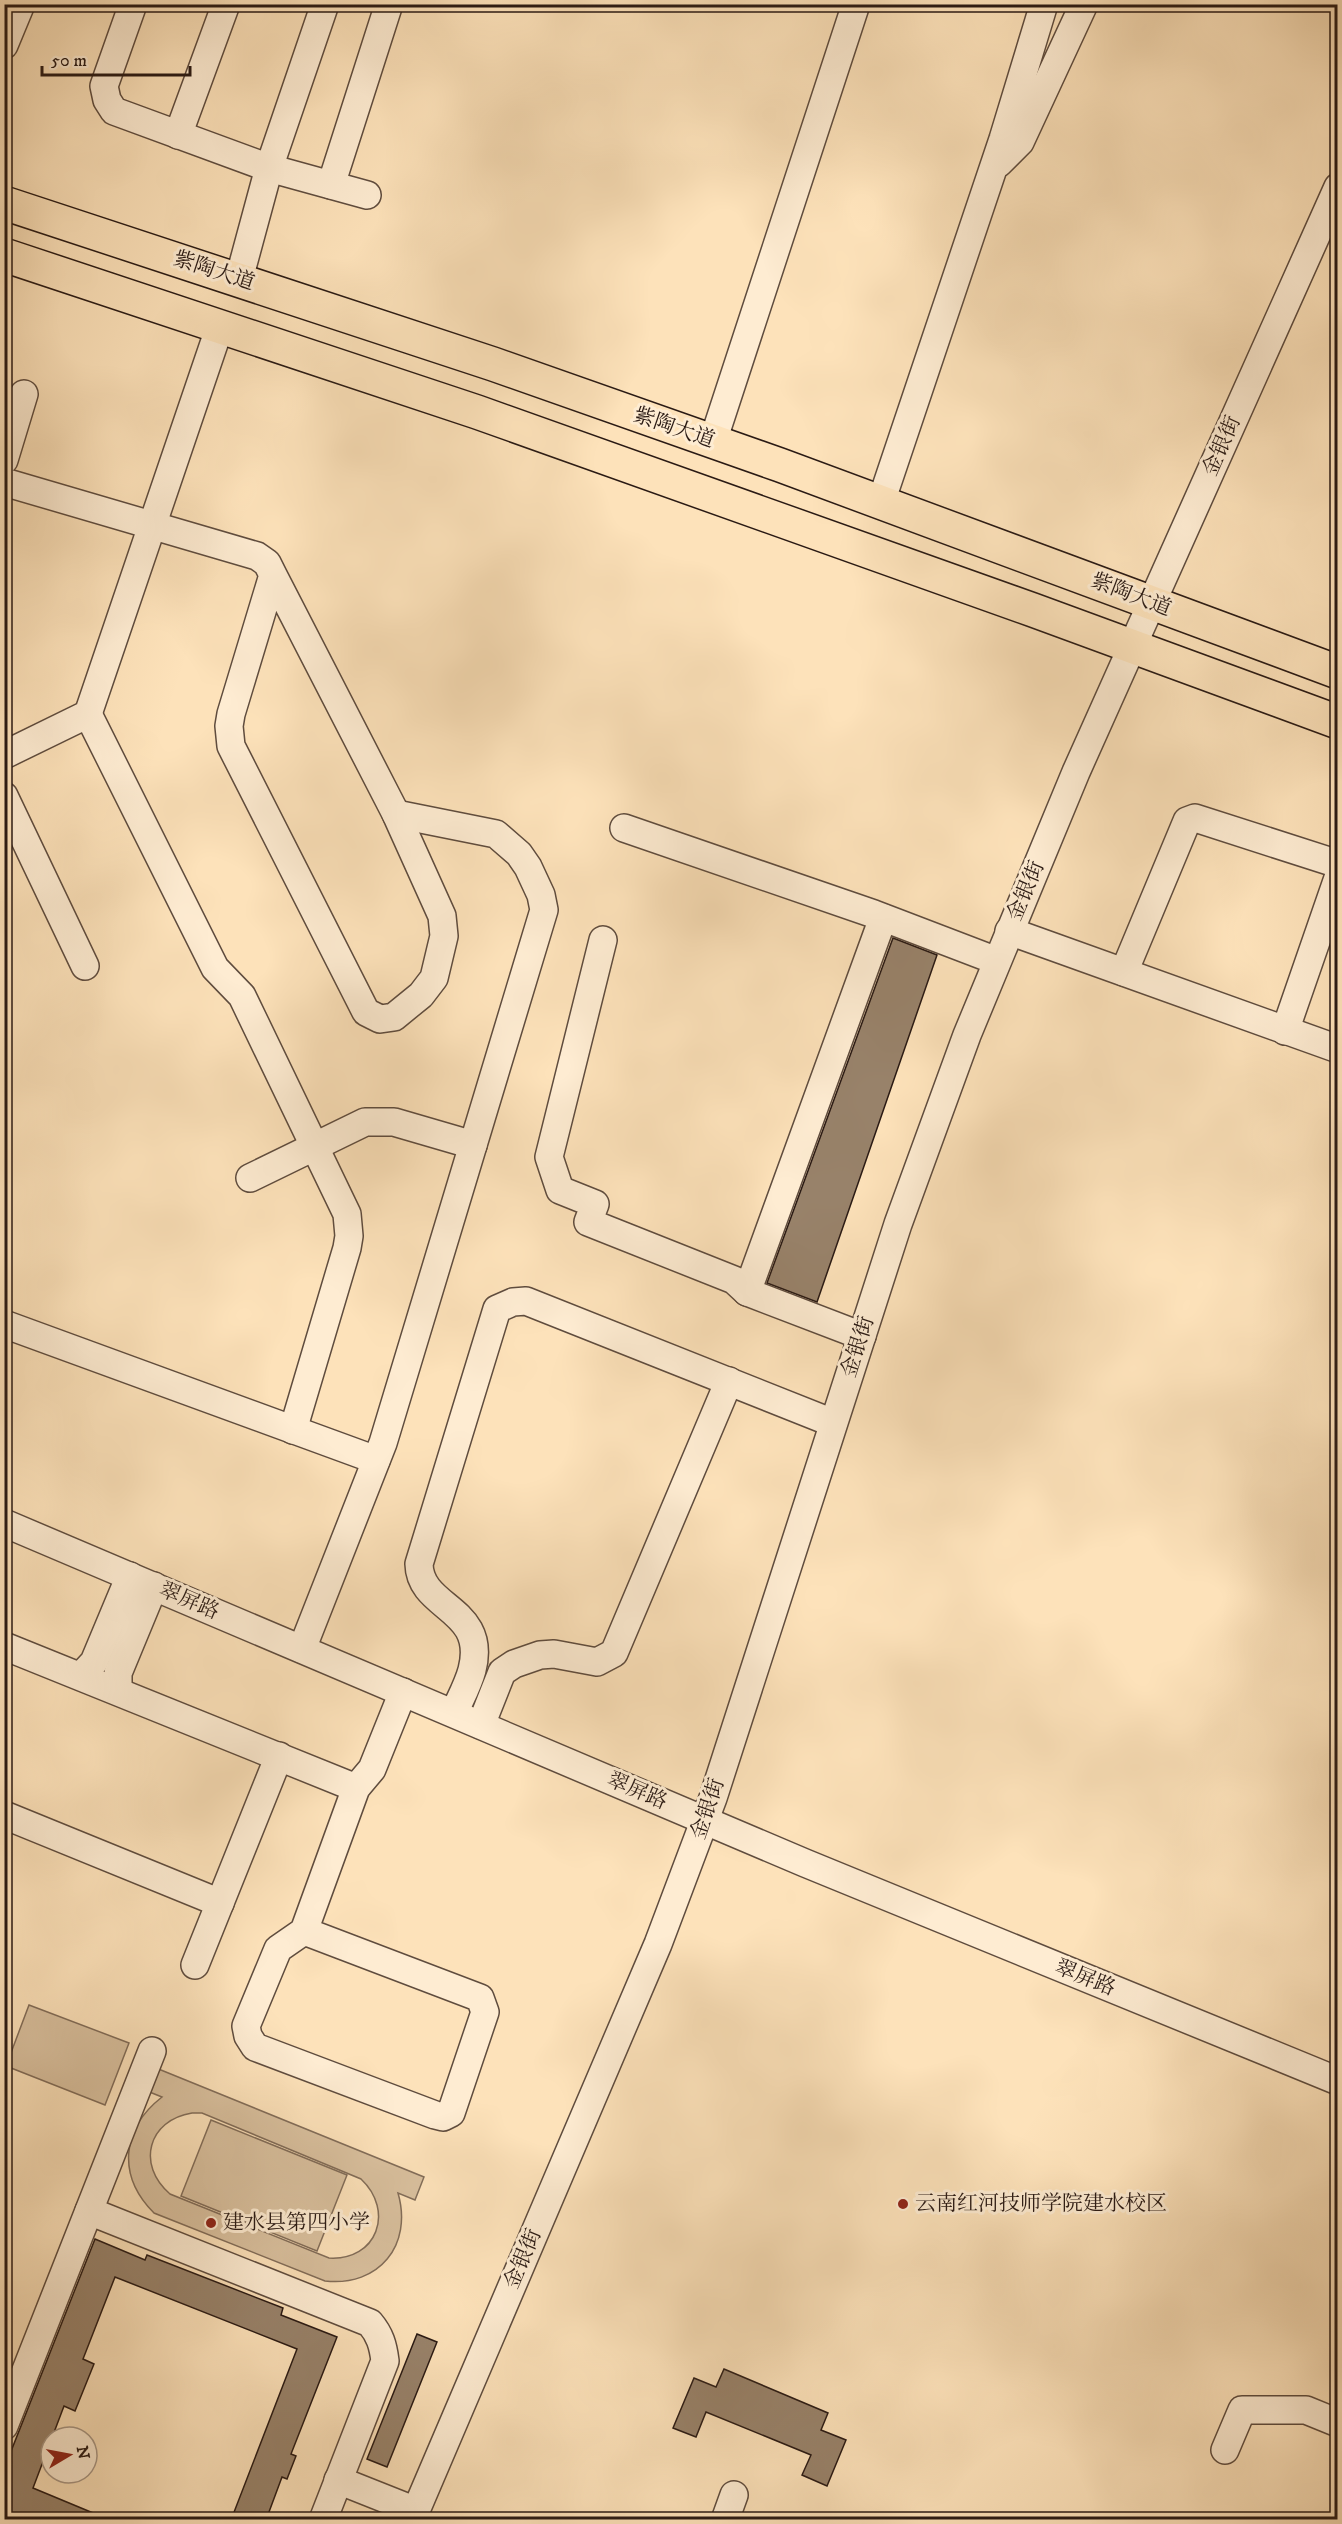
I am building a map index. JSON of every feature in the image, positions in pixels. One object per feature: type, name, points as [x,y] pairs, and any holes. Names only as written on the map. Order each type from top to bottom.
[{"type":"main road","name":"紫陶大道","points":[[4,203],[493,364],[881,502],[1338,672]]},
{"type":"main road","points":[[4,255],[488,416],[1338,722]]},
{"type":"street","points":[[4,45],[21,4]]},
{"type":"street","points":[[133,4],[104,86],[107,100],[114,111],[269,168],[367,195]]},
{"type":"street","points":[[178,135],[226,4]]},
{"type":"street","points":[[239,279],[269,168],[325,4]]},
{"type":"street","points":[[331,185],[389,4]]},
{"type":"street","points":[[712,441],[856,4]]},
{"type":"street","points":[[881,502],[992,169],[1044,4]]},
{"type":"street","points":[[992,169],[1020,142],[1084,4]]},
{"type":"street","name":"金银街","points":[[414,2515],[658,1944],[705,1820],[915,1175],[997,961],[1132,647],[1338,187]]},
{"type":"street","points":[[220,326],[88,714],[215,968],[242,996],[347,1214],[349,1236],[293,1430]]},
{"type":"street","points":[[4,460],[24,394]]},
{"type":"street","points":[[4,482],[257,556],[267,563],[396,814],[442,916],[444,936],[434,978],[421,995],[400,1014],[381,1018],[366,1012],[231,746],[229,726],[231,714],[273,575]]},
{"type":"street","points":[[4,755],[88,714]]},
{"type":"street","points":[[4,796],[86,966]]},
{"type":"street","points":[[302,1649],[376,1460],[544,910],[541,895],[528,867],[519,854],[496,834],[396,814]]},
{"type":"street","points":[[1124,972],[1187,821],[1195,818],[1338,864]]},
{"type":"street","points":[[624,828],[883,918],[997,961]]},
{"type":"street","points":[[1285,1030],[1338,878]]},
{"type":"street","points":[[747,1292],[883,918]]},
{"type":"street","points":[[1009,931],[1338,1049]]},
{"type":"street","points":[[603,940],[549,1157],[555,1183],[560,1190],[595,1204],[588,1222],[734,1280],[747,1292],[862,1336]]},
{"type":"street","points":[[250,1178],[365,1122],[394,1122],[473,1145]]},
{"type":"street","points":[[454,1713],[472,1670],[473,1647],[463,1618],[425,1587],[419,1564],[497,1310],[513,1302],[526,1301],[833,1423]]},
{"type":"street","points":[[4,1324],[376,1460]]},
{"type":"street","points":[[481,1725],[502,1672],[514,1664],[527,1658],[547,1655],[597,1662],[614,1653],[729,1382]]},
{"type":"street","name":"翠屏路","points":[[4,1523],[705,1820],[1338,2081]]},
{"type":"street","points":[[81,1676],[94,1662],[130,1576]]},
{"type":"street","points":[[118,1691],[118,1673],[154,1586]]},
{"type":"street","points":[[4,1646],[356,1788]]},
{"type":"street","points":[[304,1931],[480,1998],[485,2012],[451,2113],[443,2117],[435,2115],[255,2047],[248,2036],[246,2026],[278,1949],[304,1931],[356,1788],[372,1769],[403,1692]]},
{"type":"street","points":[[195,1965],[279,1756]]},
{"type":"street","points":[[4,1815],[220,1904]]},
{"type":"street","points":[[4,2426],[152,2051]]},
{"type":"street","points":[[89,2211],[370,2323],[382,2342],[385,2361],[323,2520]]},
{"type":"street","points":[[1225,2450],[1242,2410],[1306,2410],[1338,2423]]},
{"type":"street","points":[[338,2480],[414,2515]]},
{"type":"shaded area","points":[[29,2005],[129,2043],[105,2105],[6,2066]]},
{"type":"shaded area","points":[[156,2068],[424,2177],[415,2200],[398,2193],[401,2230],[396,2245],[387,2259],[376,2270],[361,2277],[344,2281],[325,2281],[154,2213],[142,2199],[129,2168],[132,2138],[138,2123],[162,2097],[147,2091]],"holes":[[[202,2113],[361,2179],[377,2205],[376,2232],[369,2243],[346,2257],[329,2258],[170,2194],[159,2182],[153,2170],[150,2157],[152,2145],[157,2134],[165,2125],[177,2117]]]},
{"type":"shaded area","points":[[211,2120],[347,2175],[317,2251],[181,2196]]},
{"type":"building","points":[[893,938],[937,955],[817,1302],[767,1283]]},
{"type":"building","points":[[95,2239],[145,2260],[147,2255],[283,2308],[281,2315],[337,2337],[291,2454],[296,2456],[287,2479],[282,2477],[266,2520],[231,2520],[297,2349],[115,2277],[83,2359],[94,2364],[75,2411],[64,2406],[57,2425],[39,2425],[39,2472],[33,2488],[110,2520],[19,2520],[4,2514],[4,2469]]},
{"type":"building","points":[[417,2334],[437,2342],[387,2467],[367,2459]]},
{"type":"building","points":[[724,2369],[828,2413],[821,2430],[846,2440],[827,2486],[802,2475],[811,2455],[706,2412],[696,2437],[673,2428],[694,2378],[716,2387]]},
{"type":"place","name":"云南红河技师学院建水校区","points":[[903,2204]]},
{"type":"place","name":"建水县第四小学","points":[[211,2223]]}]
